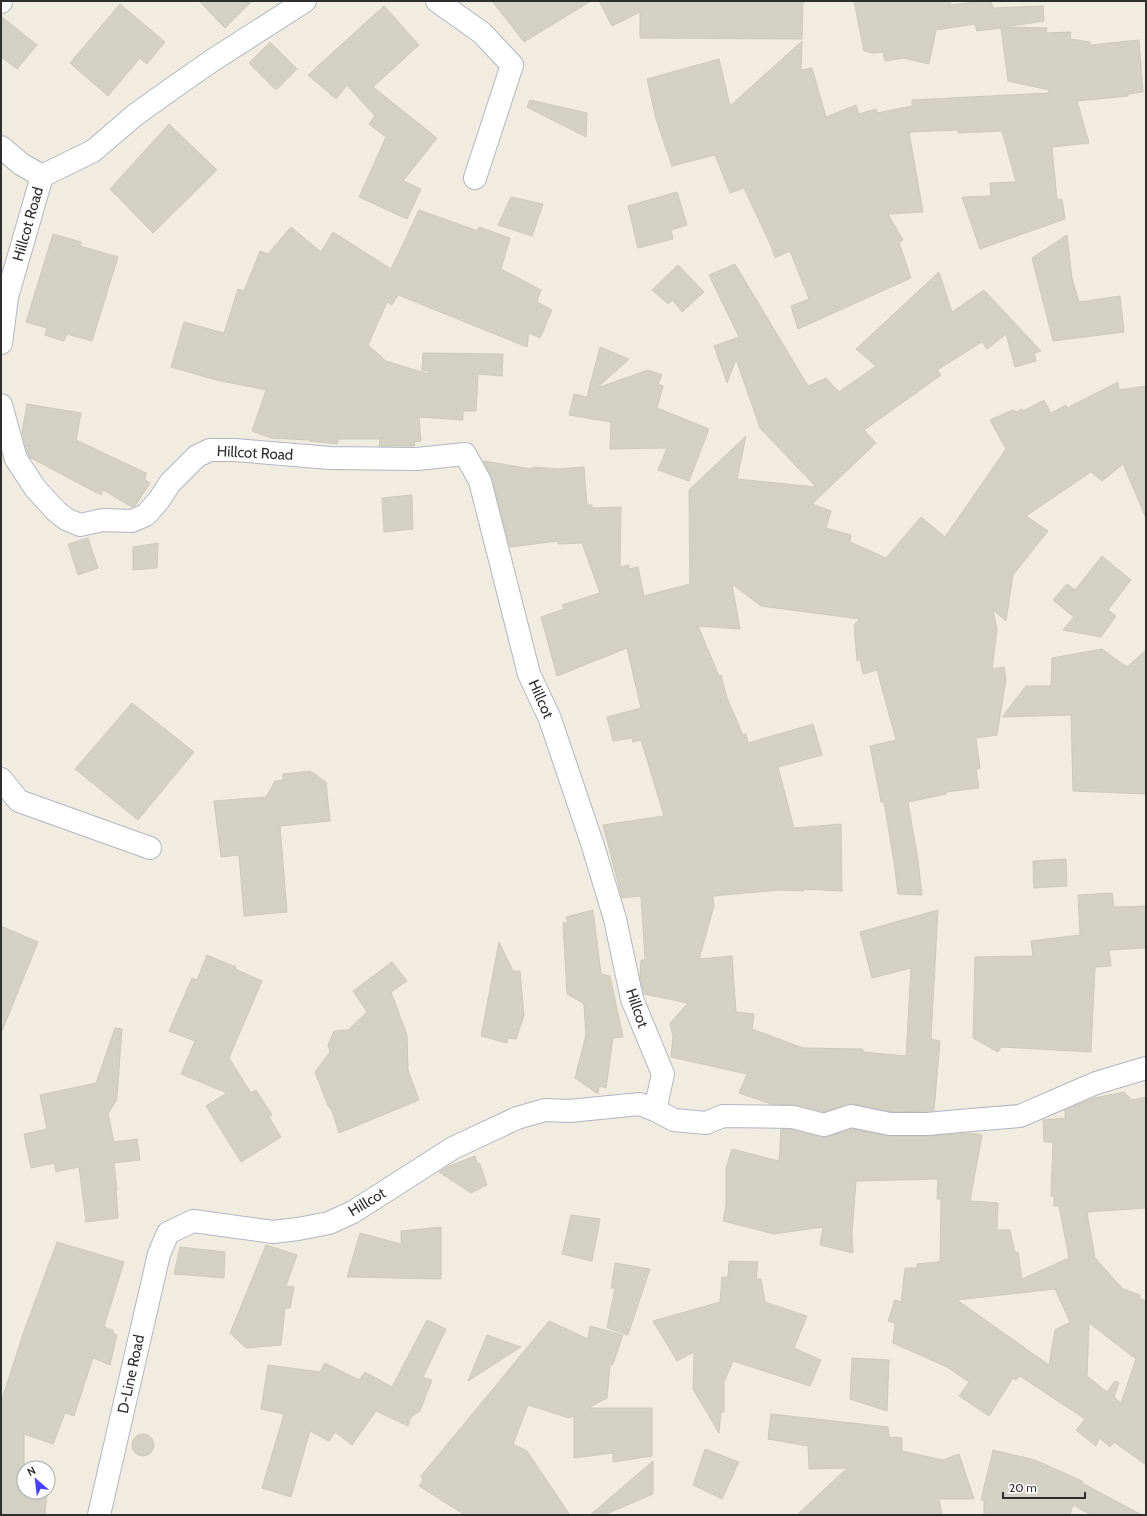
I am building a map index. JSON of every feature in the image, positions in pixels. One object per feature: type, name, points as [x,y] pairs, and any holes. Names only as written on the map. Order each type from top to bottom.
[{"type":"street","points":[[1,146],[22,164],[42,176],[93,151],[135,115],[213,60],[304,1]]},
{"type":"street","points":[[437,1],[482,33],[512,65],[475,178]]},
{"type":"street","name":"Hillcot Road","points":[[1,343],[7,297],[42,176]]},
{"type":"street","name":"Hillcot Road","points":[[1,405],[16,459],[35,488],[56,511],[66,519],[80,525],[103,520],[132,521],[146,515],[159,500],[170,483],[197,456],[210,450],[235,450],[330,458],[417,459]]},
{"type":"street","name":"Hillcot","points":[[168,1234],[193,1221],[273,1232],[329,1223],[353,1212],[453,1148],[517,1118],[545,1110],[569,1110],[640,1104],[655,1110],[663,1074],[632,999],[615,919],[593,846],[550,719],[529,674],[480,481],[465,454],[417,459]]},
{"type":"street","points":[[1,779],[19,801],[150,848]]},
{"type":"street","points":[[655,1110],[674,1120],[706,1123],[723,1116],[793,1117],[824,1125],[851,1116],[890,1124],[956,1122],[1020,1116],[1096,1083],[1146,1068]]},
{"type":"street","name":"D-Line Road","points":[[99,1515],[159,1254],[168,1234]]},
{"type":"building","points":[[199,1],[252,1],[225,28]]},
{"type":"building","points":[[492,1],[591,1],[524,42]]},
{"type":"building","points":[[599,1],[803,1],[802,39],[640,38],[640,12],[612,26]]},
{"type":"building","points":[[854,1],[950,1],[951,5],[991,1],[993,8],[1043,6],[1044,21],[1005,27],[1047,28],[1046,33],[1071,32],[1070,39],[1090,42],[1091,45],[1139,40],[1143,92],[1128,94],[1128,96],[1077,101],[1089,143],[1052,147],[1057,200],[1062,199],[1065,219],[980,249],[962,197],[991,196],[990,183],[1016,182],[1002,131],[958,133],[958,130],[909,132],[923,212],[888,214],[903,240],[899,242],[911,278],[798,329],[791,306],[809,299],[790,251],[775,258],[771,246],[744,188],[730,193],[715,155],[672,166],[656,119],[647,79],[719,59],[730,106],[802,41],[801,70],[812,68],[826,117],[856,105],[859,114],[876,109],[877,113],[912,106],[912,100],[1048,93],[1049,90],[1008,81],[1001,28],[977,31],[975,24],[936,30],[929,64],[903,58],[885,61],[883,52],[873,53],[864,51]]},
{"type":"building","points":[[120,4],[165,42],[147,64],[140,58],[108,96],[70,63]]},
{"type":"building","points":[[384,6],[419,45],[373,87],[437,138],[403,181],[421,189],[407,219],[359,197],[386,137],[369,124],[375,116],[347,85],[336,99],[308,75]]},
{"type":"building","points":[[1,16],[37,45],[17,69],[1,57]]},
{"type":"building","points":[[270,42],[297,69],[276,90],[249,63]]},
{"type":"building","points":[[530,100],[587,113],[586,137],[527,107]]},
{"type":"building","points":[[169,124],[217,170],[153,233],[110,189]]},
{"type":"building","points":[[677,192],[687,225],[671,230],[673,239],[638,248],[628,206]]},
{"type":"building","points":[[511,197],[543,204],[532,236],[498,225]]},
{"type":"building","points":[[419,210],[478,231],[479,227],[510,238],[501,269],[541,290],[537,302],[552,310],[540,338],[529,333],[527,347],[398,295],[392,305],[387,302],[368,345],[386,361],[428,374],[428,371],[422,371],[423,353],[503,354],[502,376],[478,374],[476,411],[463,411],[463,420],[419,417],[421,441],[414,442],[415,446],[379,446],[380,439],[339,439],[337,444],[310,440],[271,438],[252,431],[266,390],[216,380],[171,367],[184,322],[224,333],[238,289],[244,291],[260,251],[268,254],[291,227],[321,252],[333,232],[391,269]]},
{"type":"building","points":[[53,234],[81,242],[80,246],[118,257],[92,341],[67,334],[64,341],[45,335],[47,328],[26,322]]},
{"type":"building","points":[[1067,235],[1072,278],[1079,302],[1120,296],[1124,332],[1053,341],[1032,258]]},
{"type":"building","points":[[735,264],[808,386],[826,378],[839,392],[876,366],[856,349],[939,272],[952,312],[984,290],[1041,351],[1034,353],[1036,361],[1015,367],[1006,334],[987,349],[982,342],[937,370],[941,375],[864,430],[876,443],[812,504],[831,511],[826,528],[851,535],[850,542],[886,558],[921,517],[945,537],[1006,449],[990,420],[1013,410],[1017,412],[1022,409],[1023,411],[1044,400],[1051,413],[1066,405],[1067,408],[1118,382],[1119,390],[1146,386],[1146,518],[1123,464],[1102,481],[1091,472],[1026,516],[1048,531],[1013,575],[1006,621],[993,610],[997,630],[992,669],[1004,667],[1006,679],[997,735],[976,738],[980,768],[976,769],[979,788],[946,792],[946,794],[908,802],[918,860],[922,895],[898,894],[884,802],[881,802],[870,746],[896,740],[877,670],[863,674],[860,659],[857,661],[854,625],[860,619],[761,606],[732,584],[740,629],[698,626],[719,676],[721,675],[727,698],[743,735],[746,734],[748,743],[813,724],[822,755],[778,767],[794,828],[841,824],[842,891],[803,889],[803,891],[779,890],[713,896],[714,906],[699,959],[732,956],[736,1012],[754,1014],[752,1029],[803,1048],[863,1049],[863,1052],[906,1056],[911,968],[872,978],[860,932],[938,910],[931,1039],[940,1041],[934,1111],[891,1112],[847,1104],[824,1112],[796,1105],[771,1104],[739,1093],[747,1074],[671,1057],[673,1036],[670,1023],[688,1003],[644,994],[640,976],[641,960],[645,960],[641,896],[622,898],[603,825],[664,816],[641,740],[633,742],[632,738],[613,741],[607,717],[641,708],[627,648],[557,676],[541,617],[564,609],[562,605],[600,593],[582,543],[558,544],[558,541],[510,547],[492,478],[484,462],[531,469],[533,467],[560,469],[584,467],[587,505],[592,505],[592,508],[621,507],[620,567],[629,565],[629,569],[638,567],[644,596],[690,584],[689,490],[746,436],[737,479],[816,487],[760,428],[736,359],[727,383],[714,346],[739,337],[709,275]]},
{"type":"building","points":[[678,265],[704,292],[682,312],[673,300],[668,304],[652,290]]},
{"type":"building","points":[[600,347],[629,359],[597,388],[648,370],[662,375],[658,384],[663,386],[657,408],[709,429],[689,481],[658,470],[667,448],[610,449],[611,422],[569,415],[574,394],[587,397]]},
{"type":"building","points":[[27,404],[81,413],[76,440],[146,473],[145,480],[150,483],[135,506],[132,507],[103,490],[101,495],[29,457],[22,433]]},
{"type":"building","points":[[412,495],[413,529],[384,532],[382,498]]},
{"type":"building","points":[[88,538],[98,568],[78,575],[68,544]]},
{"type":"building","points":[[158,543],[157,568],[133,570],[133,547]]},
{"type":"building","points":[[1102,556],[1131,580],[1108,610],[1116,616],[1101,637],[1063,630],[1074,617],[1053,600],[1067,584],[1075,590]]},
{"type":"building","points":[[1102,649],[1127,667],[1146,650],[1146,794],[1073,791],[1071,715],[1002,717],[1026,686],[1051,686],[1052,658]]},
{"type":"building","points":[[132,703],[194,752],[138,820],[75,769]]},
{"type":"building","points":[[310,771],[326,782],[330,821],[280,826],[287,912],[244,916],[239,855],[221,857],[214,801],[266,797],[275,781],[283,780],[283,774]]},
{"type":"building","points":[[1066,859],[1067,886],[1034,888],[1033,861]]},
{"type":"building","points":[[1112,893],[1114,907],[1146,906],[1146,948],[1109,950],[1111,966],[1095,967],[1091,1052],[1001,1047],[998,1052],[973,1038],[975,957],[1033,956],[1031,941],[1080,935],[1078,895]]},
{"type":"building","points":[[593,910],[601,974],[610,976],[623,1037],[613,1038],[606,1088],[599,1086],[598,1094],[575,1078],[586,1035],[584,1004],[567,994],[563,923],[568,922],[566,917]]},
{"type":"building","points":[[1,926],[38,942],[2,1031],[1,1031]]},
{"type":"building","points":[[499,942],[513,971],[520,971],[524,1016],[516,1039],[508,1038],[507,1043],[481,1036]]},
{"type":"building","points":[[207,955],[236,967],[235,969],[262,981],[229,1058],[251,1093],[256,1090],[272,1115],[269,1117],[281,1137],[241,1162],[206,1106],[227,1093],[181,1074],[195,1041],[169,1031],[192,978],[197,980]]},
{"type":"building","points":[[392,962],[407,981],[391,992],[407,1035],[408,1070],[419,1100],[339,1133],[332,1111],[328,1106],[315,1072],[330,1052],[328,1045],[334,1031],[348,1030],[367,1012],[353,991]]},
{"type":"building","points":[[115,1028],[122,1029],[117,1097],[108,1114],[114,1142],[137,1139],[140,1160],[114,1163],[118,1218],[86,1222],[79,1167],[56,1172],[54,1163],[31,1168],[24,1134],[47,1129],[40,1095],[96,1083]]},
{"type":"building","points":[[1124,1092],[1132,1100],[1146,1097],[1146,1208],[1087,1212],[1095,1258],[1123,1289],[1140,1295],[1139,1298],[1146,1301],[1146,1465],[1114,1442],[1110,1447],[1099,1438],[1096,1446],[1076,1430],[1085,1419],[1020,1376],[1016,1380],[1013,1378],[989,1416],[959,1396],[969,1382],[947,1367],[893,1343],[895,1323],[888,1321],[895,1300],[901,1302],[905,1268],[917,1268],[917,1264],[940,1262],[941,1199],[937,1199],[938,1179],[856,1181],[852,1233],[853,1253],[820,1245],[823,1227],[774,1234],[723,1221],[726,1205],[726,1168],[732,1149],[779,1161],[781,1129],[791,1129],[821,1137],[828,1137],[852,1129],[890,1136],[928,1136],[970,1133],[982,1135],[970,1201],[998,1203],[997,1230],[1010,1230],[1015,1253],[1018,1252],[1022,1279],[1069,1258],[1059,1206],[1054,1206],[1054,1196],[1051,1196],[1053,1142],[1044,1142],[1043,1120],[1065,1118],[1065,1110],[1094,1098]],"holes":[[[1055,1289],[1070,1322],[1055,1330],[1049,1365],[957,1300]],[[1089,1323],[1136,1359],[1121,1403],[1114,1397],[1119,1383],[1115,1381],[1107,1392],[1087,1376]]]},
{"type":"building","points":[[475,1156],[477,1163],[480,1164],[487,1185],[471,1193],[439,1172],[447,1167]]},
{"type":"building","points":[[571,1215],[600,1219],[592,1261],[562,1254]]},
{"type":"building","points":[[441,1227],[441,1279],[347,1277],[360,1233],[401,1244],[401,1231]]},
{"type":"building","points":[[57,1242],[124,1262],[104,1327],[113,1330],[113,1333],[117,1335],[110,1365],[93,1358],[74,1416],[65,1413],[53,1444],[24,1434],[24,1460],[16,1460],[16,1500],[46,1500],[45,1515],[1,1515],[1,1402],[24,1331]]},
{"type":"building","points":[[266,1245],[297,1255],[286,1286],[294,1287],[290,1308],[285,1308],[281,1345],[246,1348],[230,1333]]},
{"type":"building","points":[[180,1247],[225,1252],[224,1278],[174,1274]]},
{"type":"building","points":[[729,1261],[758,1262],[756,1279],[761,1279],[765,1302],[807,1316],[794,1348],[821,1360],[810,1386],[733,1361],[724,1382],[724,1412],[721,1412],[719,1433],[693,1389],[694,1352],[677,1361],[653,1321],[720,1302],[722,1277],[728,1277]]},
{"type":"building","points":[[615,1263],[650,1269],[628,1335],[607,1328],[615,1288],[611,1288]]},
{"type":"building","points":[[427,1320],[446,1329],[423,1377],[432,1380],[420,1411],[411,1417],[408,1426],[376,1411],[352,1445],[335,1432],[329,1441],[310,1431],[291,1497],[262,1488],[284,1414],[261,1409],[268,1365],[320,1372],[325,1363],[359,1380],[365,1372],[392,1387]]},
{"type":"building","points":[[549,1321],[588,1339],[590,1326],[623,1335],[613,1364],[610,1366],[607,1398],[588,1408],[652,1408],[652,1456],[613,1462],[613,1453],[574,1458],[574,1416],[569,1418],[528,1405],[513,1444],[527,1451],[570,1515],[465,1515],[419,1486],[423,1480],[421,1476]]},
{"type":"building","points":[[487,1335],[521,1347],[468,1381]]},
{"type":"building","points":[[852,1358],[889,1360],[887,1411],[850,1399]]},
{"type":"building","points":[[771,1414],[888,1427],[889,1437],[902,1438],[902,1451],[943,1460],[959,1454],[974,1499],[939,1499],[942,1515],[797,1515],[847,1468],[809,1469],[808,1446],[768,1439]]},
{"type":"building","points":[[139,1434],[147,1434],[154,1441],[154,1449],[147,1456],[139,1456],[132,1449],[132,1441]]},
{"type":"building","points":[[705,1449],[739,1462],[722,1499],[693,1485]]},
{"type":"building","points":[[993,1450],[1035,1460],[1082,1481],[1082,1483],[1142,1515],[1091,1515],[1073,1505],[1070,1515],[984,1515],[984,1500],[981,1500]]},
{"type":"building","points":[[653,1461],[653,1494],[604,1515],[590,1515]]}]
